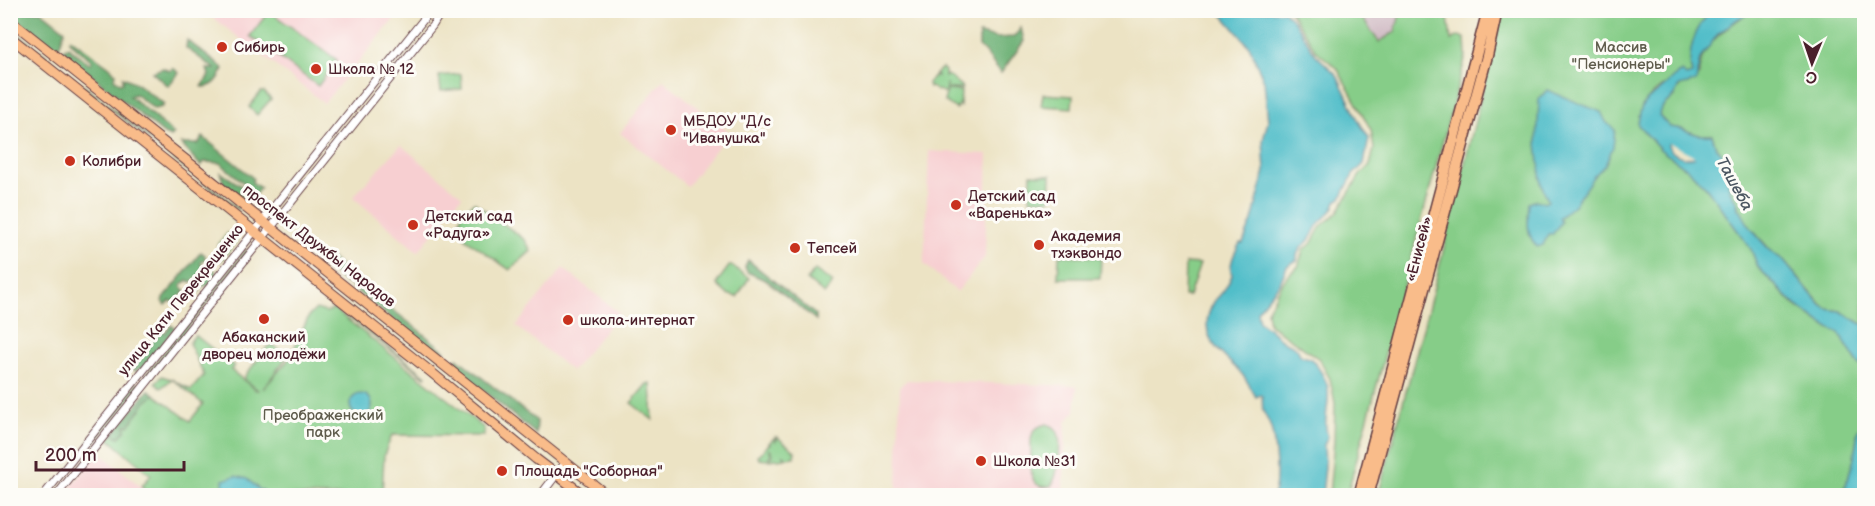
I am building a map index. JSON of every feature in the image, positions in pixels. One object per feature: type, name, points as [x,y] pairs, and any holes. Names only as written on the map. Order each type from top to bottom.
[{"type":"highway","name":"«Енисей»","points":[[1359,495],[1488,10]]},
{"type":"highway","name":"«Енисей»","points":[[1368,495],[1487,56],[1497,10]]},
{"type":"main road","name":"проспект Дружбы Народов","points":[[10,20],[608,495]]},
{"type":"main road","name":"проспект Дружбы Народов","points":[[10,37],[585,495]]},
{"type":"street","name":"улица Кати Перекрещенко","points":[[43,495],[431,10]]},
{"type":"street","name":"улица Кати Перекрещенко","points":[[56,495],[433,25],[442,10]]},
{"type":"street","points":[[540,495],[566,462]]},
{"type":"shaded area","name":"Школа № 12","points":[[204,11],[401,11],[324,103]]},
{"type":"shaded area","points":[[1357,11],[1401,11],[1395,32],[1378,42]]},
{"type":"shaded area","points":[[663,80],[729,132],[687,186],[620,133]]},
{"type":"shaded area","name":"Детский сад «Радуга»","points":[[401,145],[462,196],[418,252],[353,197]]},
{"type":"shaded area","name":"Детский сад «Варенька»","points":[[929,151],[988,154],[985,257],[957,292],[924,264]]},
{"type":"shaded area","name":"школа-интернат","points":[[563,268],[619,313],[572,371],[516,326]]},
{"type":"shaded area","name":"Школа №31","points":[[907,380],[1077,386],[1075,411],[1066,422],[1063,494],[897,489],[900,386]]},
{"type":"shaded area","points":[[99,452],[151,495],[63,496]]},
{"type":"green space","points":[[10,11],[41,11],[65,30],[56,51],[13,17]]},
{"type":"green space","points":[[269,11],[337,60],[318,86],[250,36]]},
{"type":"green space","points":[[1290,11],[1357,11],[1379,42],[1395,32],[1401,11],[1448,17],[1451,40],[1459,36],[1465,38],[1466,56],[1347,495],[1329,495],[1335,403],[1330,379],[1319,359],[1269,324],[1267,311],[1284,281],[1298,267],[1303,250],[1311,244],[1321,226],[1337,213],[1360,175],[1370,165],[1374,149],[1371,130],[1337,68],[1316,51]]},
{"type":"green space","name":"Массив \"Пенсионеры\"","points":[[1502,11],[1712,11],[1701,24],[1691,49],[1692,74],[1672,81],[1656,91],[1644,106],[1638,125],[1661,150],[1686,168],[1706,187],[1751,249],[1758,267],[1792,303],[1839,333],[1864,369],[1864,421],[1858,430],[1854,458],[1843,495],[1378,496],[1437,276]]},
{"type":"green space","points":[[1751,11],[1864,11],[1864,325],[1840,311],[1827,309],[1745,222],[1731,194],[1712,135],[1698,135],[1669,127],[1659,116],[1663,106],[1675,95],[1678,88],[1699,75],[1704,55],[1716,37]]},
{"type":"green space","points":[[10,27],[238,208],[238,210],[11,30]]},
{"type":"green space","points":[[1021,28],[1024,41],[1001,73],[979,47],[979,34],[996,38],[1014,37]]},
{"type":"green space","points":[[70,38],[111,68],[116,74],[114,79],[120,83],[123,82],[123,77],[134,82],[164,104],[154,109],[135,94],[130,96],[174,134],[171,137],[164,134],[69,57],[63,50],[68,47],[89,64],[92,61],[69,41]]},
{"type":"green space","points":[[187,40],[224,69],[213,84],[202,87],[209,75],[207,69],[215,69],[186,48]]},
{"type":"green space","points":[[163,68],[170,71],[173,68],[179,73],[168,86],[152,72]]},
{"type":"green space","points":[[942,68],[945,71],[945,77],[947,75],[962,89],[947,89],[946,83],[945,94],[929,88],[928,83],[934,76],[937,76],[935,74]]},
{"type":"green space","points":[[461,74],[462,89],[441,91],[439,76]]},
{"type":"green space","points":[[947,90],[961,91],[960,106],[959,104],[956,109],[944,101]]},
{"type":"green space","points":[[261,92],[271,99],[257,115],[249,107]]},
{"type":"green space","points":[[1043,94],[1073,96],[1072,108],[1041,106]]},
{"type":"green space","points":[[203,137],[253,178],[252,182],[260,188],[250,201],[224,185],[220,172],[243,187],[246,185],[220,163],[204,162],[201,166],[181,144],[198,144]]},
{"type":"green space","points":[[1031,174],[1051,175],[1050,200],[1030,199]]},
{"type":"green space","points":[[474,202],[525,240],[531,251],[510,270],[466,239],[459,224],[462,213]]},
{"type":"green space","points":[[228,233],[237,240],[221,261],[220,258],[225,253],[217,246]]},
{"type":"green space","points":[[246,250],[248,251],[148,378],[145,376]]},
{"type":"green space","points":[[201,252],[205,255],[205,259],[201,262],[202,266],[215,270],[217,275],[210,285],[203,286],[198,293],[194,294],[190,292],[197,282],[205,281],[207,275],[204,272],[191,282],[187,280],[181,286],[186,291],[174,302],[170,301],[166,305],[162,301]]},
{"type":"green space","points":[[1059,255],[1101,257],[1100,278],[1058,278]]},
{"type":"green space","points":[[326,256],[353,277],[347,284],[319,262]]},
{"type":"green space","points":[[748,260],[816,315],[816,320],[767,281],[747,272],[745,267]]},
{"type":"green space","points":[[1185,263],[1200,264],[1189,296],[1184,296]]},
{"type":"green space","points":[[730,265],[749,278],[737,297],[727,294],[717,285]]},
{"type":"green space","points":[[815,270],[833,283],[824,294],[807,280]]},
{"type":"green space","points":[[355,280],[445,351],[440,357],[350,286]]},
{"type":"green space","points":[[325,298],[328,298],[426,376],[425,377]]},
{"type":"green space","name":"Преображенский парк","points":[[316,309],[326,312],[334,309],[484,428],[484,436],[392,435],[384,455],[382,496],[151,495],[141,487],[151,475],[109,439],[149,390],[190,421],[203,404],[174,381],[191,390],[204,375],[189,343],[195,335],[234,366],[231,370],[256,390],[258,390],[245,380],[245,376],[268,346],[272,344],[286,355],[263,389],[289,359],[309,316]]},
{"type":"green space","points":[[171,325],[175,328],[142,369],[139,368],[136,371],[131,369],[157,335],[162,331],[165,333]]},
{"type":"green space","points":[[457,358],[537,421],[536,434],[457,369],[455,362]]},
{"type":"green space","points":[[162,376],[172,379],[161,388],[155,383]]},
{"type":"green space","points":[[137,383],[141,385],[92,446],[88,443]]},
{"type":"green space","points":[[651,383],[653,420],[631,403],[647,384]]},
{"type":"green space","points":[[149,390],[155,394],[145,403],[129,426],[125,425],[126,430],[119,437],[113,434]]},
{"type":"green space","points":[[1047,424],[1057,431],[1059,452],[1051,486],[1044,487],[1038,485],[1032,478],[1031,442],[1034,430]]},
{"type":"green space","points":[[775,437],[776,442],[777,437],[795,451],[794,457],[787,458],[783,454],[786,458],[769,460],[773,455],[769,448],[771,454],[767,460],[759,459],[758,456],[769,444],[771,445],[769,443]]},
{"type":"water","name":"Ташеба","points":[[1712,10],[1752,11],[1718,34],[1700,59],[1696,82],[1679,86],[1675,95],[1663,106],[1659,116],[1670,127],[1698,135],[1712,135],[1716,148],[1722,153],[1730,191],[1737,202],[1738,209],[1741,210],[1759,238],[1782,259],[1818,302],[1827,309],[1840,311],[1864,325],[1864,369],[1839,333],[1822,324],[1792,302],[1758,267],[1751,249],[1706,187],[1686,168],[1661,150],[1638,125],[1641,108],[1647,100],[1682,72],[1686,76],[1692,74],[1691,48],[1706,17]],"holes":[[[1679,140],[1692,147],[1696,157],[1683,157],[1673,152],[1668,145],[1669,141]]]},
{"type":"water","points":[[1219,11],[1284,11],[1293,20],[1316,55],[1337,75],[1369,138],[1364,164],[1353,175],[1341,198],[1336,201],[1331,212],[1320,222],[1309,240],[1300,249],[1297,260],[1287,266],[1280,283],[1257,311],[1259,322],[1281,340],[1294,346],[1299,354],[1311,359],[1328,387],[1326,431],[1328,437],[1324,445],[1325,467],[1322,495],[1273,495],[1276,482],[1275,453],[1271,428],[1263,411],[1262,396],[1256,397],[1243,376],[1218,350],[1208,334],[1209,314],[1230,280],[1233,259],[1252,221],[1265,171],[1263,140],[1268,121],[1264,81],[1249,46]]},
{"type":"water","points":[[1547,90],[1601,112],[1606,122],[1615,130],[1613,147],[1605,165],[1593,177],[1574,205],[1559,218],[1561,222],[1553,234],[1548,234],[1543,245],[1538,247],[1529,232],[1528,215],[1529,203],[1537,200],[1544,203],[1548,201],[1541,183],[1537,143],[1539,99]]},
{"type":"water","points":[[361,394],[369,397],[372,405],[369,413],[361,416],[353,413],[350,405],[353,397]]},
{"type":"water","points":[[1864,421],[1864,495],[1843,495],[1854,458],[1858,430]]},
{"type":"water","points":[[235,476],[247,479],[263,490],[266,495],[224,495],[223,480]]},
{"type":"waterway","name":"Ташеба","points":[[1662,134],[1695,151],[1703,159]]},
{"type":"place","name":"Сибирь","points":[[222,47]]},
{"type":"place","name":"Школа № 12","points":[[316,69]]},
{"type":"place","name":"МБДОУ \"Д/с \"Иванушка\"","points":[[671,130]]},
{"type":"place","name":"Колибри","points":[[70,161]]},
{"type":"place","name":"Детский сад «Варенька»","points":[[956,205]]},
{"type":"place","name":"Детский сад «Радуга»","points":[[413,225]]},
{"type":"place","name":"Академия тхэквондо","points":[[1039,245]]},
{"type":"place","name":"Тепсей","points":[[795,248]]},
{"type":"place","name":"Абаканский дворец молодёжи","points":[[264,319]]},
{"type":"place","name":"школа-интернат","points":[[568,320]]},
{"type":"place","name":"Школа №31","points":[[981,461]]},
{"type":"place","name":"Площадь \"Соборная\"","points":[[502,471]]}]
